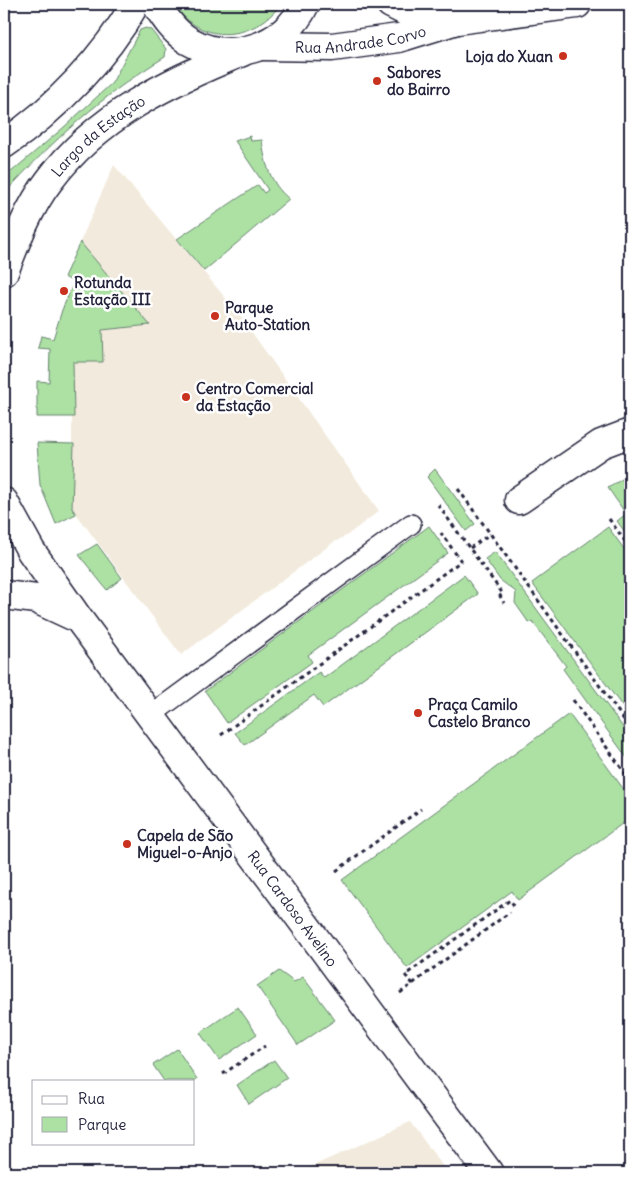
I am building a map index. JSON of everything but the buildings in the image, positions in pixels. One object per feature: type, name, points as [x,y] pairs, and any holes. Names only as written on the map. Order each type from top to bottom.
[{"type":"street","points":[[4,144],[54,103],[94,63],[123,27],[136,4]]},
{"type":"street","name":"Rua Andrade Corvo","points":[[156,4],[167,23],[189,41],[214,50],[341,46],[398,38],[457,20],[577,4]]},
{"type":"street","name":"Largo da Estação","points":[[4,272],[19,234],[48,181],[81,144],[126,108],[183,76],[252,49],[284,34],[300,15],[306,4]]},
{"type":"street","name":"Rua Andrade Corvo","points":[[391,4],[407,12],[457,20]]},
{"type":"street","points":[[519,500],[601,444],[630,433]]},
{"type":"street","name":"Rua Cardoso Avelino","points":[[4,502],[30,551],[78,618],[489,1173]]},
{"type":"street","name":"Rua Cardoso Avelino","points":[[4,595],[36,599],[78,618]]},
{"type":"lane","points":[[151,715],[412,524]]},
{"type":"path","points":[[458,489],[630,728]]},
{"type":"path","points":[[447,517],[503,594],[500,596],[504,603]]},
{"type":"path","points":[[610,520],[630,548]]},
{"type":"path","points":[[221,735],[461,561],[438,529]]},
{"type":"path","points":[[470,548],[490,534]]},
{"type":"path","points":[[573,700],[630,780]]},
{"type":"path","points":[[336,871],[421,809]]},
{"type":"path","points":[[412,984],[405,975],[510,900],[516,908]]},
{"type":"path","points":[[418,979],[510,912]]},
{"type":"path","points":[[223,1074],[265,1046]]},
{"type":"shaded area","name":"Centro Comercial da Estação","points":[[114,165],[238,313],[379,511],[181,655],[72,508],[72,362],[102,330],[149,325],[80,242]]},
{"type":"shaded area","points":[[410,1122],[448,1173],[297,1173],[375,1138]]},
{"type":"green space","points":[[174,4],[281,4],[257,26],[227,34],[212,32],[198,27],[185,18]]},
{"type":"green space","points":[[146,28],[151,30],[166,49],[165,57],[100,102],[60,137],[4,194],[4,178],[112,83],[140,30]]},
{"type":"green space","points":[[250,136],[251,141],[262,140],[265,157],[273,180],[289,199],[204,271],[177,239],[258,185],[264,193],[268,190],[235,141]]},
{"type":"green space","points":[[80,242],[150,325],[102,330],[103,362],[73,362],[74,417],[37,417],[37,381],[49,382],[50,349],[38,348],[41,336],[53,339],[62,310],[74,282],[64,277]]},
{"type":"green space","points":[[37,443],[74,444],[72,508],[76,514],[56,524],[40,485]]},
{"type":"green space","points":[[435,469],[475,524],[466,531],[427,477]]},
{"type":"green space","points":[[630,474],[630,539],[617,521],[626,514],[608,488]]},
{"type":"green space","points":[[429,526],[448,553],[308,655],[312,662],[227,723],[205,691]]},
{"type":"green space","points":[[608,527],[630,557],[630,717],[532,583]]},
{"type":"green space","points":[[97,544],[122,578],[107,590],[79,555]]},
{"type":"green space","points":[[495,552],[630,737],[630,762],[563,669],[566,666],[532,621],[529,623],[515,603],[516,592],[500,580],[485,559]]},
{"type":"green space","points":[[464,575],[478,594],[323,707],[314,695],[245,745],[235,733],[319,672],[324,678]]},
{"type":"green space","points":[[569,714],[630,798],[630,818],[518,900],[512,891],[407,968],[342,880]]},
{"type":"green space","points":[[279,971],[294,982],[303,977],[335,1020],[298,1045],[257,986]]},
{"type":"green space","points":[[238,1007],[257,1034],[219,1060],[200,1033]]},
{"type":"green space","points":[[177,1049],[197,1079],[163,1080],[153,1065]]},
{"type":"green space","points":[[274,1060],[287,1078],[249,1104],[237,1085]]},
{"type":"place","name":"Loja do Xuan","points":[[563,56]]},
{"type":"place","name":"Sabores do Bairro","points":[[377,81]]},
{"type":"place","name":"Rotunda Estação III","points":[[64,291]]},
{"type":"place","name":"Parque Auto-Station","points":[[215,316]]},
{"type":"place","name":"Centro Comercial da Estação","points":[[186,397]]},
{"type":"place","name":"Praça Camilo Castelo Branco","points":[[418,713]]},
{"type":"place","name":"Capela de São Miguel-o-Anjo","points":[[127,844]]}]
